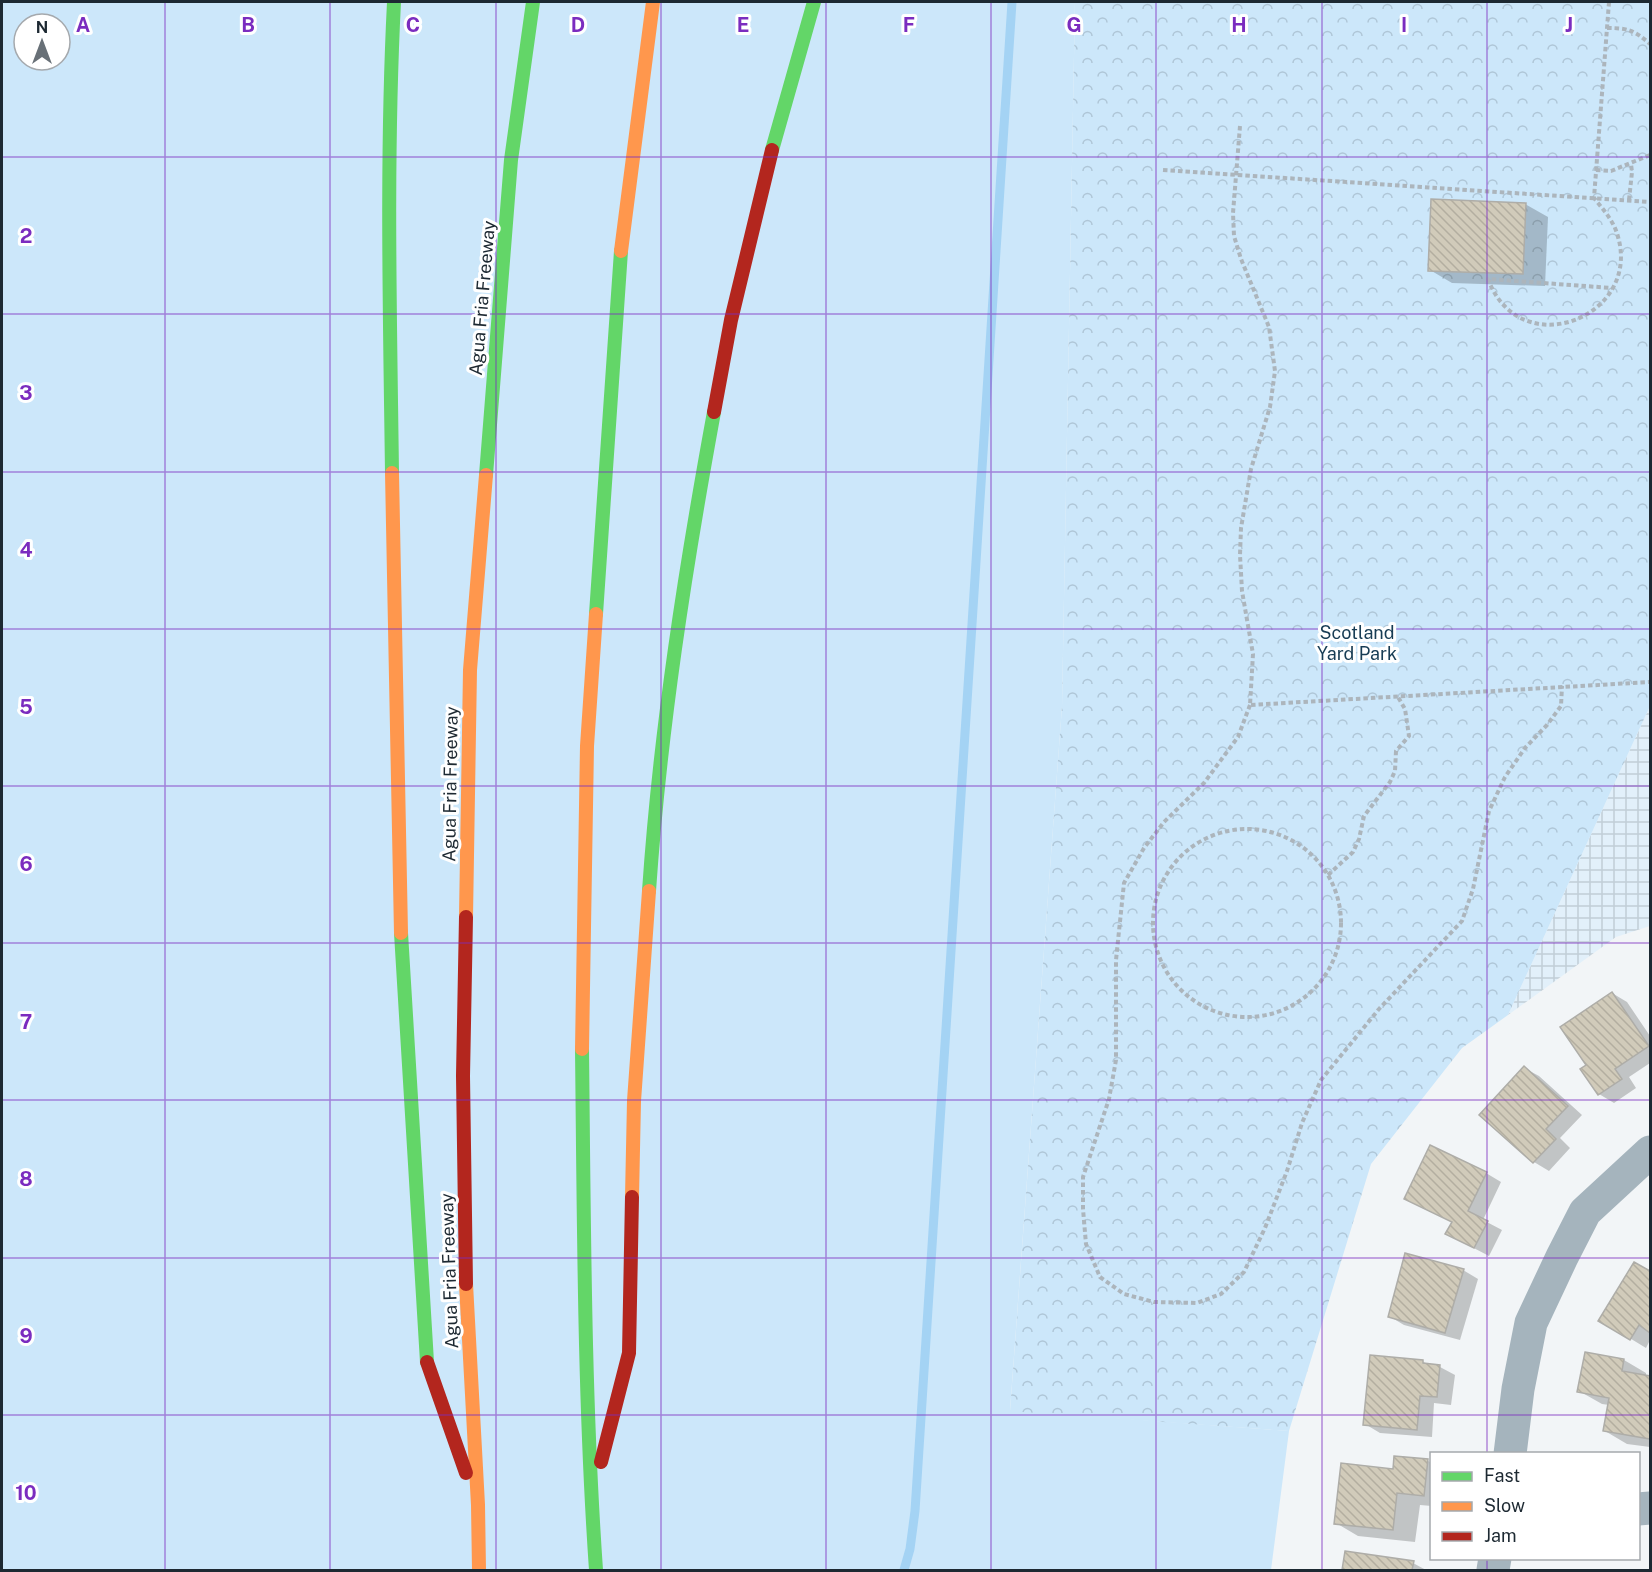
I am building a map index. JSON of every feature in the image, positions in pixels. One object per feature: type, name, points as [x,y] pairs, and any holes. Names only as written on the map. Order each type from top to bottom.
[{"type":"highway","points":[[394,2],[391,62],[389,271],[400,922],[427,1364],[478,1505]]},
{"type":"highway","name":"Agua Fria Freeway","points":[[479,1570],[478,1505],[464,1257],[463,1076],[470,670],[511,160],[533,2]]},
{"type":"highway","points":[[596,1570],[591,1498],[584,1236],[581,1004],[587,746],[620,262],[653,2]]},
{"type":"highway","points":[[591,1498],[629,1353],[634,1101],[639,1013],[650,872],[673,663],[696,511],[731,320],[765,175],[814,2]]},
{"type":"street","points":[[1510,1452],[1518,1389],[1531,1323],[1535,1314],[1585,1212],[1649,1153]]},
{"type":"path","points":[[1609,2],[1594,198],[1616,230],[1621,258],[1620,270],[1612,288],[1605,301],[1596,310],[1563,325],[1543,325],[1511,313],[1493,293],[1488,279],[1612,288]]},
{"type":"path","points":[[1607,28],[1634,31],[1650,44]]},
{"type":"path","points":[[1240,126],[1233,213],[1234,236],[1269,327],[1275,371],[1270,407],[1251,469],[1241,528],[1242,591],[1253,654],[1250,705],[1238,737],[1204,783],[1164,822],[1144,848],[1124,883],[1116,960],[1116,1060],[1108,1099],[1083,1177],[1086,1244],[1100,1277],[1124,1294],[1154,1302],[1197,1303],[1221,1294],[1244,1272],[1265,1228],[1287,1171],[1302,1123],[1321,1080],[1379,1009],[1462,921],[1473,889],[1489,811],[1505,777],[1525,748],[1561,706],[1562,687]]},
{"type":"path","points":[[1596,170],[1611,171],[1650,155]]},
{"type":"path","points":[[1629,200],[1631,164]]},
{"type":"path","points":[[1163,170],[1650,201]]},
{"type":"path","points":[[1250,705],[1650,682]]},
{"type":"path","points":[[1328,875],[1353,852],[1359,839],[1364,816],[1390,782],[1395,771],[1396,751],[1409,736],[1405,709],[1398,697]]},
{"type":"path","points":[[1251,828],[1276,833],[1297,842],[1311,852],[1328,875],[1338,897],[1341,936],[1323,981],[1310,995],[1291,1008],[1254,1017],[1234,1017],[1212,1011],[1194,1001],[1166,973],[1157,951],[1153,927],[1155,905],[1162,884],[1172,867],[1185,851],[1203,839],[1222,831],[1251,828]]},
{"type":"shaded area","points":[[1650,706],[1650,926],[1616,937],[1508,1015]]},
{"type":"green space","points":[[2,2],[1075,2],[1062,706],[1010,1410],[1289,1431],[1271,1570],[2,1570]]},
{"type":"green space","name":"Scotland Yard Park","points":[[1075,2],[1650,2],[1650,706],[1508,1015],[1462,1048],[1371,1164],[1289,1431],[1010,1411],[1062,706]]},
{"type":"building","points":[[1431,199],[1526,203],[1523,274],[1428,271]]},
{"type":"building","points":[[1612,992],[1649,1046],[1615,1069],[1622,1079],[1598,1095],[1580,1069],[1586,1065],[1560,1027]]},
{"type":"building","points":[[1524,1066],[1568,1106],[1546,1129],[1556,1139],[1533,1163],[1479,1115]]},
{"type":"building","points":[[1430,1145],[1487,1172],[1468,1211],[1488,1221],[1474,1248],[1445,1234],[1452,1222],[1404,1199]]},
{"type":"building","points":[[1405,1253],[1464,1269],[1445,1333],[1388,1317]]},
{"type":"building","points":[[1634,1262],[1650,1271],[1650,1333],[1639,1325],[1630,1340],[1598,1321]]},
{"type":"building","points":[[1585,1352],[1624,1359],[1622,1371],[1650,1376],[1650,1439],[1603,1431],[1609,1398],[1577,1392]]},
{"type":"building","points":[[1370,1355],[1423,1360],[1423,1363],[1440,1365],[1437,1397],[1420,1396],[1417,1430],[1363,1425]]},
{"type":"building","points":[[1394,1456],[1428,1459],[1424,1496],[1397,1493],[1393,1530],[1334,1524],[1341,1463],[1393,1469]]},
{"type":"building","points":[[1345,1551],[1414,1561],[1412,1570],[1342,1570]]},
{"type":"waterway","points":[[904,1570],[910,1549],[915,1511],[1012,2]]},
{"type":"traffic: fast","points":[[392,473],[389,179],[394,2]]},
{"type":"traffic: fast","points":[[486,475],[511,160],[533,2]]},
{"type":"traffic: fast","points":[[772,150],[814,2]]},
{"type":"traffic: fast","points":[[596,614],[621,251]]},
{"type":"traffic: fast","points":[[649,891],[660,770],[675,650],[714,412]]},
{"type":"traffic: fast","points":[[401,933],[427,1362]]},
{"type":"traffic: fast","points":[[582,1049],[587,1375],[596,1570]]},
{"type":"traffic: slow","points":[[621,251],[653,2]]},
{"type":"traffic: slow","points":[[392,473],[401,933]]},
{"type":"traffic: slow","points":[[466,917],[470,670],[486,475]]},
{"type":"traffic: slow","points":[[582,1049],[587,746],[596,614]]},
{"type":"traffic: slow","points":[[632,1197],[634,1101],[649,891]]},
{"type":"traffic: slow","points":[[466,1284],[478,1505],[479,1570]]},
{"type":"traffic: jam","points":[[714,412],[731,320],[772,150]]},
{"type":"traffic: jam","points":[[466,917],[463,1076],[466,1284]]},
{"type":"traffic: jam","points":[[601,1462],[629,1353],[632,1197]]},
{"type":"traffic: jam","points":[[427,1362],[466,1473]]}]
